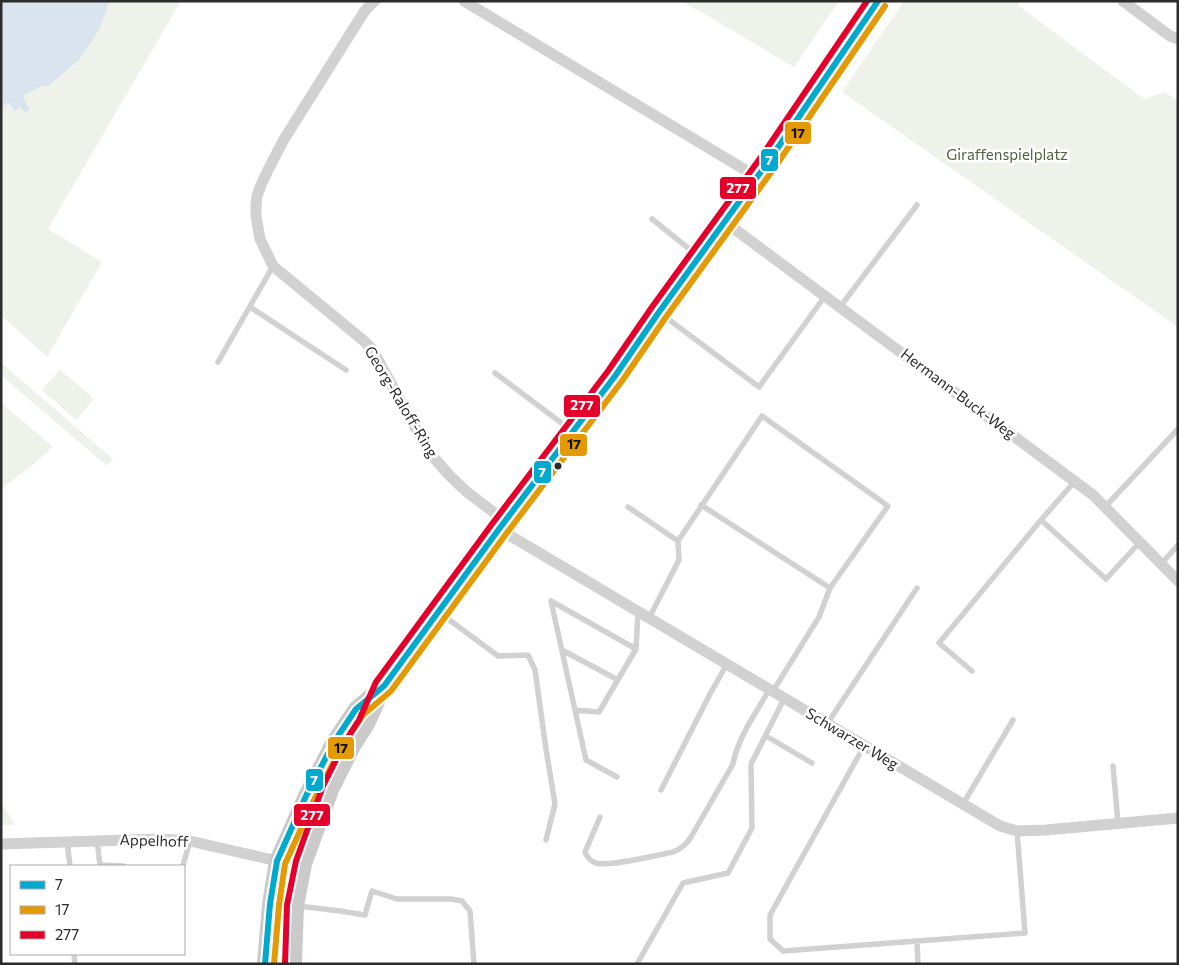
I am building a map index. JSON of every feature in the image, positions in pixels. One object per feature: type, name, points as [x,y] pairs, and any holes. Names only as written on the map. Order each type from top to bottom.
[{"type":"street","name":"Georg-Raloff-Ring","points":[[375,1],[364,12],[283,141],[268,170],[257,196],[256,205],[260,239],[273,266],[364,341],[372,350],[428,451],[450,476],[502,525]]},
{"type":"street","points":[[464,1],[757,177]]},
{"type":"street","points":[[294,964],[296,906],[304,864],[331,790],[353,746],[367,724],[384,686],[502,525],[615,376],[757,177],[878,1]]},
{"type":"street","points":[[1123,1],[1170,36],[1178,39]]},
{"type":"street","name":"Hermann-Buck-Weg","points":[[725,222],[1093,495],[1178,581]]},
{"type":"street","name":"Schwarzer Weg","points":[[502,525],[638,612],[1000,826],[1017,831],[1046,830],[1178,818]]},
{"type":"street","points":[[265,964],[270,904],[277,861],[306,796],[334,742],[356,710],[384,686]]},
{"type":"street","name":"Appelhoff","points":[[1,844],[160,839],[190,841],[277,861],[304,864]]},
{"type":"lane","points":[[840,307],[916,204]]},
{"type":"lane","points":[[652,219],[700,257]]},
{"type":"lane","points":[[218,362],[273,266]]},
{"type":"lane","points":[[659,312],[759,387],[825,296]]},
{"type":"lane","points":[[250,307],[346,370]]},
{"type":"lane","points":[[495,373],[573,432]]},
{"type":"lane","points":[[600,817],[585,852],[587,857],[596,863],[611,864],[673,852],[686,844],[733,764],[739,742],[819,617],[830,588],[888,506],[762,416],[678,541],[679,560],[649,618]]},
{"type":"lane","points":[[1105,507],[1178,429]]},
{"type":"lane","points":[[972,671],[939,643],[1075,481]]},
{"type":"lane","points":[[701,505],[830,588]]},
{"type":"lane","points":[[628,507],[678,541]]},
{"type":"lane","points":[[1041,520],[1106,579],[1140,542]]},
{"type":"lane","points":[[1161,564],[1178,545]]},
{"type":"lane","points":[[827,724],[917,588]]},
{"type":"lane","points":[[617,778],[586,760],[551,601],[636,649]]},
{"type":"lane","points":[[438,612],[498,656],[528,655],[535,670],[555,804],[546,840]]},
{"type":"lane","points":[[575,710],[599,712],[636,649],[638,612]]},
{"type":"lane","points":[[562,650],[618,680]]},
{"type":"lane","points":[[661,790],[727,664]]},
{"type":"lane","points":[[637,964],[683,883],[728,873],[752,828],[752,764],[784,698]]},
{"type":"lane","points":[[963,804],[1012,720]]},
{"type":"lane","points":[[766,736],[812,763]]},
{"type":"lane","points":[[334,742],[353,746]]},
{"type":"lane","points":[[864,746],[770,916],[770,939],[783,951],[1025,933],[1017,831]]},
{"type":"lane","points":[[1113,766],[1118,823]]},
{"type":"lane","points":[[306,796],[319,822]]},
{"type":"lane","points":[[97,840],[100,865]]},
{"type":"lane","points":[[68,841],[70,865]]},
{"type":"lane","points":[[182,865],[190,841]]},
{"type":"lane","points":[[296,906],[365,915],[372,892],[397,899],[451,899],[462,901],[470,911],[474,964]]},
{"type":"lane","points":[[917,941],[918,964]]},
{"type":"green space","points":[[110,1],[181,1],[48,229],[102,262],[47,357],[4,318],[1,320],[1,108],[8,102],[29,109],[24,99],[25,95],[42,86],[99,30]]},
{"type":"green space","points":[[682,1],[839,1],[794,67]]},
{"type":"green space","name":"Giraffenspielplatz","points":[[904,1],[1018,1],[1019,6],[1144,99],[1165,92],[1178,101],[1178,327],[842,92]]},
{"type":"green space","points":[[1,363],[113,459],[107,466],[1,375]]},
{"type":"green space","points":[[60,369],[94,399],[76,420],[42,390]]},
{"type":"green space","points":[[1,403],[53,447],[1,489]]},
{"type":"green space","points":[[1,802],[15,825],[1,825]]},
{"type":"shaded area","points":[[1,1],[110,1],[99,30],[79,60],[48,86],[42,86],[25,95],[24,99],[30,110],[25,113],[20,107],[15,111],[8,102],[1,108]]},
{"type":"transit line","name":"277","points":[[285,964],[287,905],[296,861],[323,786],[345,742],[359,720],[376,682],[608,371],[761,157],[867,1]]},
{"type":"transit line","name":"7","points":[[265,964],[270,904],[277,861],[306,796],[334,742],[356,709],[384,686],[499,529],[615,376],[768,162],[878,1]]},
{"type":"transit line","name":"17","points":[[274,964],[285,864],[314,800],[342,746],[363,715],[391,691],[506,534],[622,381],[775,167],[885,6]]}]
